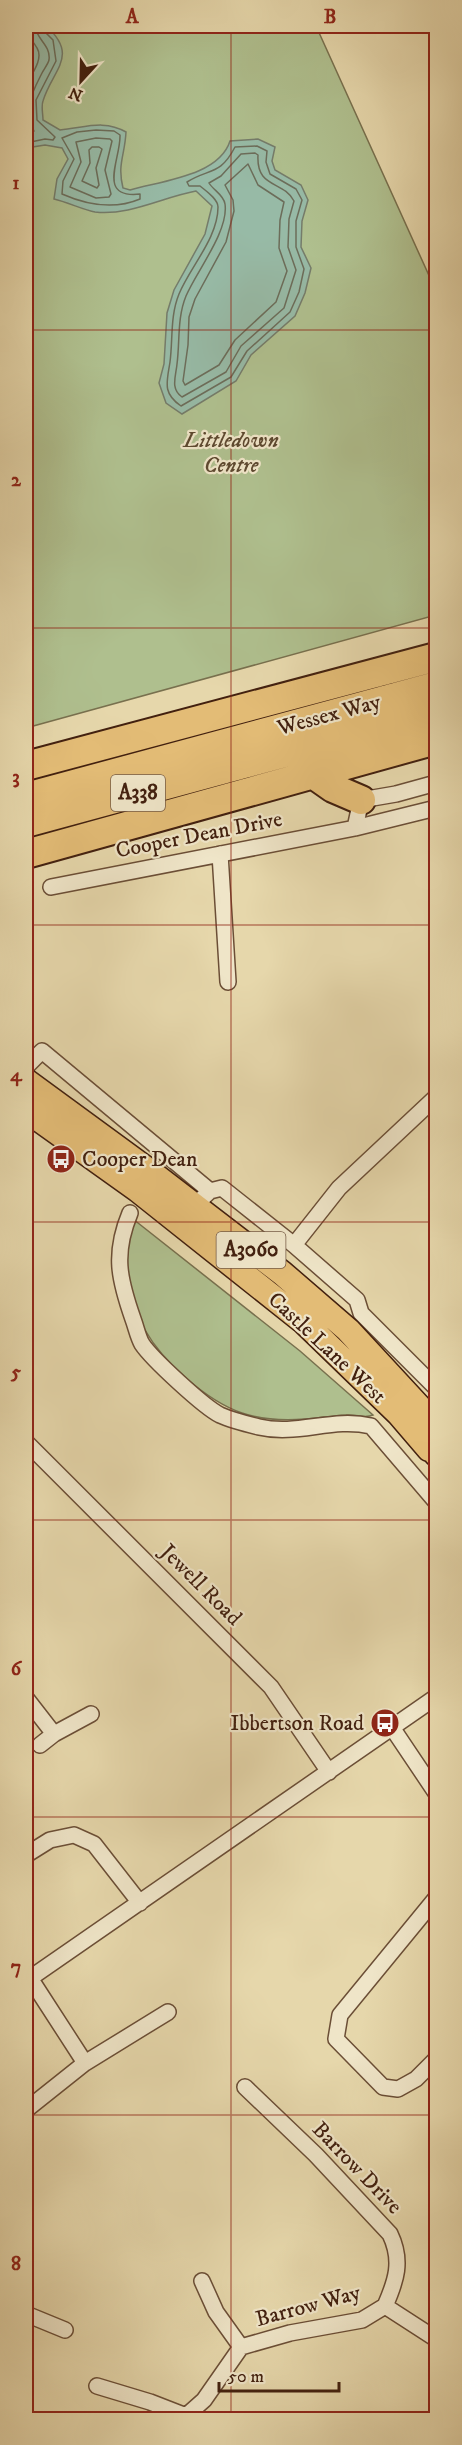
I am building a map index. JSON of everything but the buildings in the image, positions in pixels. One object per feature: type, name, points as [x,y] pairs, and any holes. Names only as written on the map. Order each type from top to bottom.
[{"type":"highway","points":[[219,716],[346,676],[436,644]]},
{"type":"highway","points":[[26,766],[436,657]]},
{"type":"highway","name":"Wessex Way","points":[[26,797],[436,686]]},
{"type":"highway","name":"Wessex Way","points":[[26,823],[436,712]]},
{"type":"highway","points":[[26,854],[436,740]]},
{"type":"highway","points":[[313,774],[333,788],[361,800]]},
{"type":"main road","name":"Castle Lane West","points":[[26,1082],[153,1174],[202,1199],[282,1273],[354,1322],[421,1409],[436,1455]]},
{"type":"main road","name":"Castle Lane West","points":[[26,1110],[138,1190],[304,1322],[399,1414],[436,1455]]},
{"type":"main road","points":[[202,1199],[196,1222],[282,1290],[304,1322]]},
{"type":"street","points":[[355,828],[361,800],[396,794],[436,783]]},
{"type":"street","name":"Cooper Dean Drive","points":[[51,887],[355,828],[436,808]]},
{"type":"street","points":[[220,854],[228,982]]},
{"type":"street","name":"Castle Lane West","points":[[26,1067],[42,1051],[202,1199],[222,1188],[294,1245],[357,1300],[354,1322],[436,1388]]},
{"type":"street","points":[[294,1245],[339,1188],[436,1097]]},
{"type":"street","points":[[130,1213],[121,1235],[119,1267],[124,1292],[142,1344],[179,1382],[219,1414],[260,1427],[288,1430],[352,1422],[371,1426]]},
{"type":"street","name":"Castle Lane West","points":[[399,1414],[371,1426],[436,1502]]},
{"type":"street","name":"Jewell Road","points":[[26,1443],[271,1687],[329,1772]]},
{"type":"street","points":[[85,2063],[28,1979],[393,1729],[436,1697]]},
{"type":"street","points":[[26,1698],[54,1734]]},
{"type":"street","points":[[40,1745],[54,1734],[91,1714]]},
{"type":"street","points":[[393,1729],[436,1794]]},
{"type":"street","points":[[26,1854],[50,1840],[74,1835],[94,1844],[140,1903]]},
{"type":"street","points":[[436,1898],[340,2015],[336,2039],[383,2087],[398,2089],[416,2079],[436,2059]]},
{"type":"street","points":[[26,2110],[85,2063],[168,2013]]},
{"type":"street","name":"Barrow Drive","points":[[245,2087],[316,2155],[390,2234],[396,2247],[398,2271],[385,2307]]},
{"type":"street","name":"Barrow Way","points":[[201,2280],[216,2312],[241,2347]]},
{"type":"street","points":[[385,2307],[436,2339]]},
{"type":"street","name":"Barrow Way","points":[[97,2386],[186,2416],[204,2400],[241,2347],[290,2333],[362,2320],[385,2307]]},
{"type":"street","points":[[26,2314],[65,2330]]},
{"type":"green space","name":"Littledown Centre","points":[[26,26],[316,26],[436,291],[436,615],[26,728]]},
{"type":"green space","points":[[133,1219],[300,1351],[373,1415],[367,1417],[343,1415],[293,1420],[262,1418],[229,1407],[187,1379],[153,1342],[141,1323],[135,1306],[128,1277],[126,1255]]},
{"type":"water","points":[[26,26],[46,26],[61,46],[61,63],[42,103],[43,120],[60,130],[102,125],[126,132],[121,166],[123,188],[130,190],[202,170],[224,153],[230,141],[258,139],[275,147],[272,161],[275,170],[301,185],[308,200],[302,221],[301,247],[311,268],[305,293],[295,316],[251,355],[236,381],[182,414],[166,403],[159,383],[164,364],[167,313],[174,290],[205,234],[212,206],[196,191],[133,209],[108,212],[95,212],[54,199],[57,179],[68,159],[62,148],[45,145],[26,148]]},
{"type":"place","name":"Cooper Dean","points":[[61,1159]]},
{"type":"place","name":"Ibbertson Road","points":[[385,1723]]}]
